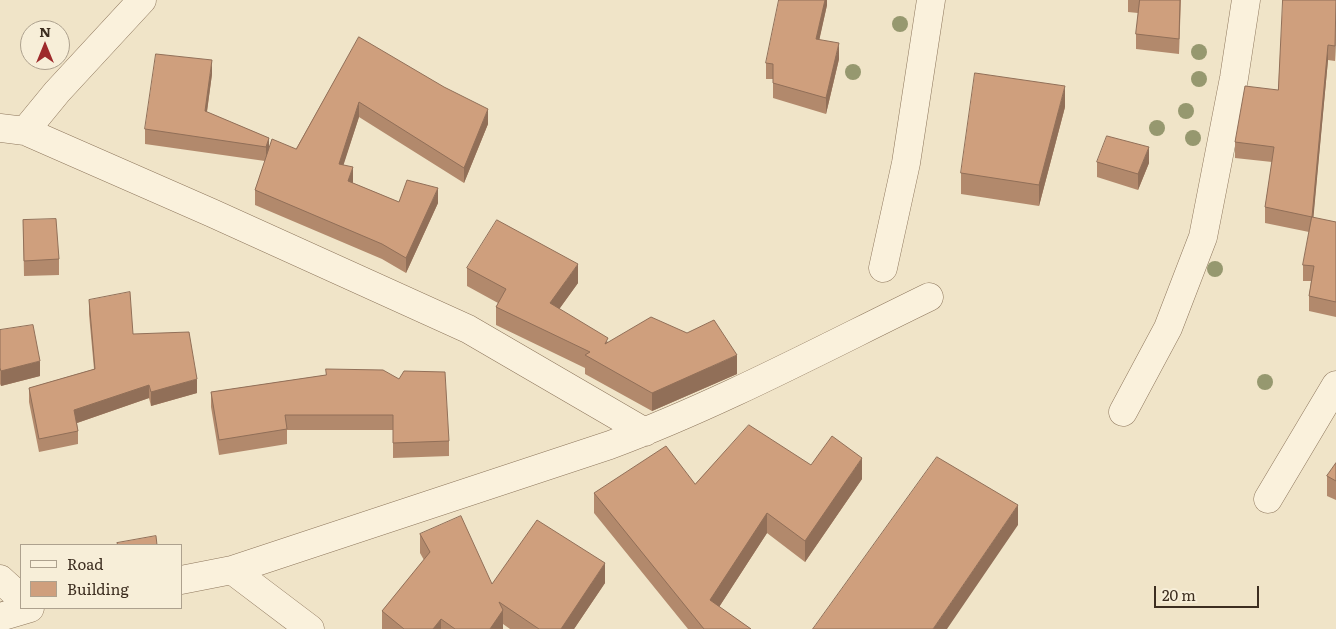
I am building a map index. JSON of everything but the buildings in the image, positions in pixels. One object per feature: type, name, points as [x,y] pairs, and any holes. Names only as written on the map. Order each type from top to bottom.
[{"type":"street","points":[[142,0],[57,92],[12,129],[212,213],[468,330],[644,432]]},
{"type":"street","points":[[883,268],[906,163],[932,0]]},
{"type":"street","points":[[1123,412],[1168,328],[1203,237],[1234,78],[1246,0]]},
{"type":"street","points":[[182,580],[232,570],[610,445],[715,401],[929,297]]},
{"type":"street","points":[[1268,499],[1336,385]]},
{"type":"street","points":[[232,570],[310,629]]},
{"type":"street","points":[[0,579],[20,597]]},
{"type":"street","points":[[0,617],[27,609]]}]
